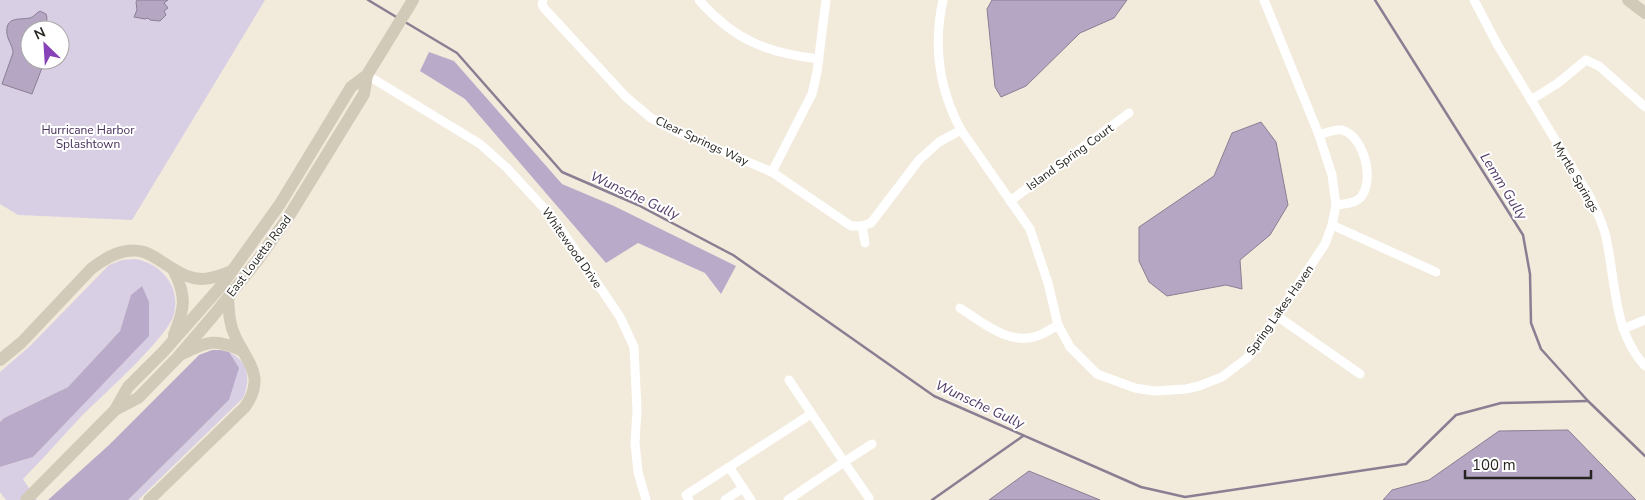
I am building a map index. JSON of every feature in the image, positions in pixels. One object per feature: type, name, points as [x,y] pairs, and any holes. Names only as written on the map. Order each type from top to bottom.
[{"type":"main road","points":[[1628,0],[1645,13]]},
{"type":"main road","name":"East Louetta Road","points":[[26,500],[115,410],[128,387],[172,342],[232,271],[302,170],[351,87],[367,75],[411,3]]},
{"type":"main road","name":"East Louetta Road","points":[[115,410],[138,398],[176,358],[228,298],[275,236],[364,94],[367,75]]},
{"type":"main road","points":[[273,214],[275,236]]},
{"type":"main road","points":[[0,360],[22,342],[91,269],[103,259],[123,252],[142,251],[188,276],[202,279],[214,278],[232,271]]},
{"type":"main road","points":[[172,342],[183,314],[184,300],[174,269]]},
{"type":"main road","points":[[150,500],[245,407],[252,396],[255,374],[252,364],[243,351],[230,324],[228,298]]},
{"type":"main road","points":[[176,358],[203,344],[217,342],[243,351]]},
{"type":"street","points":[[699,0],[730,30],[750,42],[773,51],[819,59]]},
{"type":"street","points":[[772,172],[812,94],[819,59],[826,0]]},
{"type":"street","name":"Spring Lakes Haven","points":[[943,0],[938,26],[938,58],[949,103],[961,130],[1030,229],[1048,283],[1058,326],[1070,347],[1097,374],[1135,388],[1154,391],[1170,391],[1199,386],[1222,377],[1247,358],[1278,316],[1325,244],[1332,225],[1336,205],[1332,175],[1319,135],[1264,0]]},
{"type":"street","name":"Myrtle Springs","points":[[1474,0],[1496,44],[1590,197],[1598,214],[1604,231],[1623,329],[1630,344],[1645,366]]},
{"type":"street","name":"Clear Springs Way","points":[[543,2],[544,8],[626,97],[645,113],[675,131],[772,172],[848,224],[862,226]]},
{"type":"street","points":[[1531,100],[1558,83],[1586,60],[1599,66],[1645,108]]},
{"type":"street","name":"Whitewood Drive","points":[[367,75],[473,139],[507,168],[554,219],[620,317],[634,347],[638,472],[646,500]]},
{"type":"street","name":"Island Spring Court","points":[[1010,201],[1129,113]]},
{"type":"street","points":[[865,243],[862,226],[871,223],[919,160],[939,142],[961,130]]},
{"type":"street","points":[[1319,135],[1337,130],[1348,133],[1356,141],[1368,168],[1365,189],[1361,196],[1352,203],[1336,205]]},
{"type":"street","points":[[1332,225],[1436,272]]},
{"type":"street","points":[[960,308],[1007,336],[1021,339],[1037,336],[1058,326]]},
{"type":"street","points":[[1278,316],[1360,374]]},
{"type":"street","points":[[1623,329],[1645,320]]},
{"type":"street","points":[[788,380],[869,498]]},
{"type":"street","points":[[687,498],[731,471],[811,414]]},
{"type":"street","points":[[788,500],[872,444]]},
{"type":"street","points":[[725,500],[746,496],[731,471]]},
{"type":"green space","name":"Hurricane Harbor Splashtown","points":[[0,0],[265,0],[132,220],[18,215],[0,204]]},
{"type":"green space","points":[[136,259],[161,271],[172,286],[175,294],[175,304],[174,314],[169,324],[160,337],[131,368],[78,420],[23,479],[37,500],[6,500],[0,492],[0,467],[33,457],[148,336],[142,286],[131,296],[120,331],[68,387],[4,418],[0,422],[0,372],[30,346],[109,265],[122,260]]},
{"type":"green space","points":[[229,352],[241,361],[247,372],[246,391],[243,398],[138,500],[128,500],[229,400]]},
{"type":"shaded area","points":[[137,0],[168,0],[164,3],[168,8],[164,11],[166,15],[160,21],[134,17],[137,10]]},
{"type":"shaded area","points":[[992,0],[1127,0],[1114,18],[1080,33],[1026,86],[1001,97],[995,87],[987,9]]},
{"type":"shaded area","points":[[40,11],[46,14],[47,18],[47,20],[20,20],[20,70],[41,70],[32,94],[2,84],[13,53],[8,37],[8,24],[17,19],[31,17]]},
{"type":"shaded area","points":[[429,52],[454,61],[562,184],[614,206],[736,266],[721,294],[705,273],[638,243],[606,263],[465,99],[420,71]]},
{"type":"shaded area","points":[[1261,122],[1276,142],[1288,205],[1270,235],[1240,260],[1242,289],[1226,285],[1167,296],[1149,282],[1139,261],[1139,227],[1214,176],[1232,133]]},
{"type":"shaded area","points":[[142,286],[149,302],[149,336],[33,457],[0,467],[0,422],[4,418],[68,387],[120,331],[131,295]]},
{"type":"shaded area","points":[[212,350],[229,352],[239,368],[229,400],[128,500],[48,500],[109,445],[199,355]]},
{"type":"shaded area","points":[[1568,430],[1636,500],[1383,500],[1392,490],[1429,480],[1499,431]]},
{"type":"shaded area","points":[[1029,471],[1100,500],[989,500]]},
{"type":"waterway","name":"Wunsche Gully","points":[[368,0],[398,18]]},
{"type":"waterway","name":"Lemm Gully","points":[[1375,0],[1523,235],[1530,274],[1531,323],[1541,349],[1588,401],[1645,456]]},
{"type":"waterway","name":"Wunsche Gully","points":[[405,22],[457,53],[562,172],[638,205],[733,255],[934,396],[1141,487],[1185,497],[1406,464],[1456,415],[1501,403],[1588,401]]},
{"type":"waterway","points":[[932,500],[1023,436]]}]
